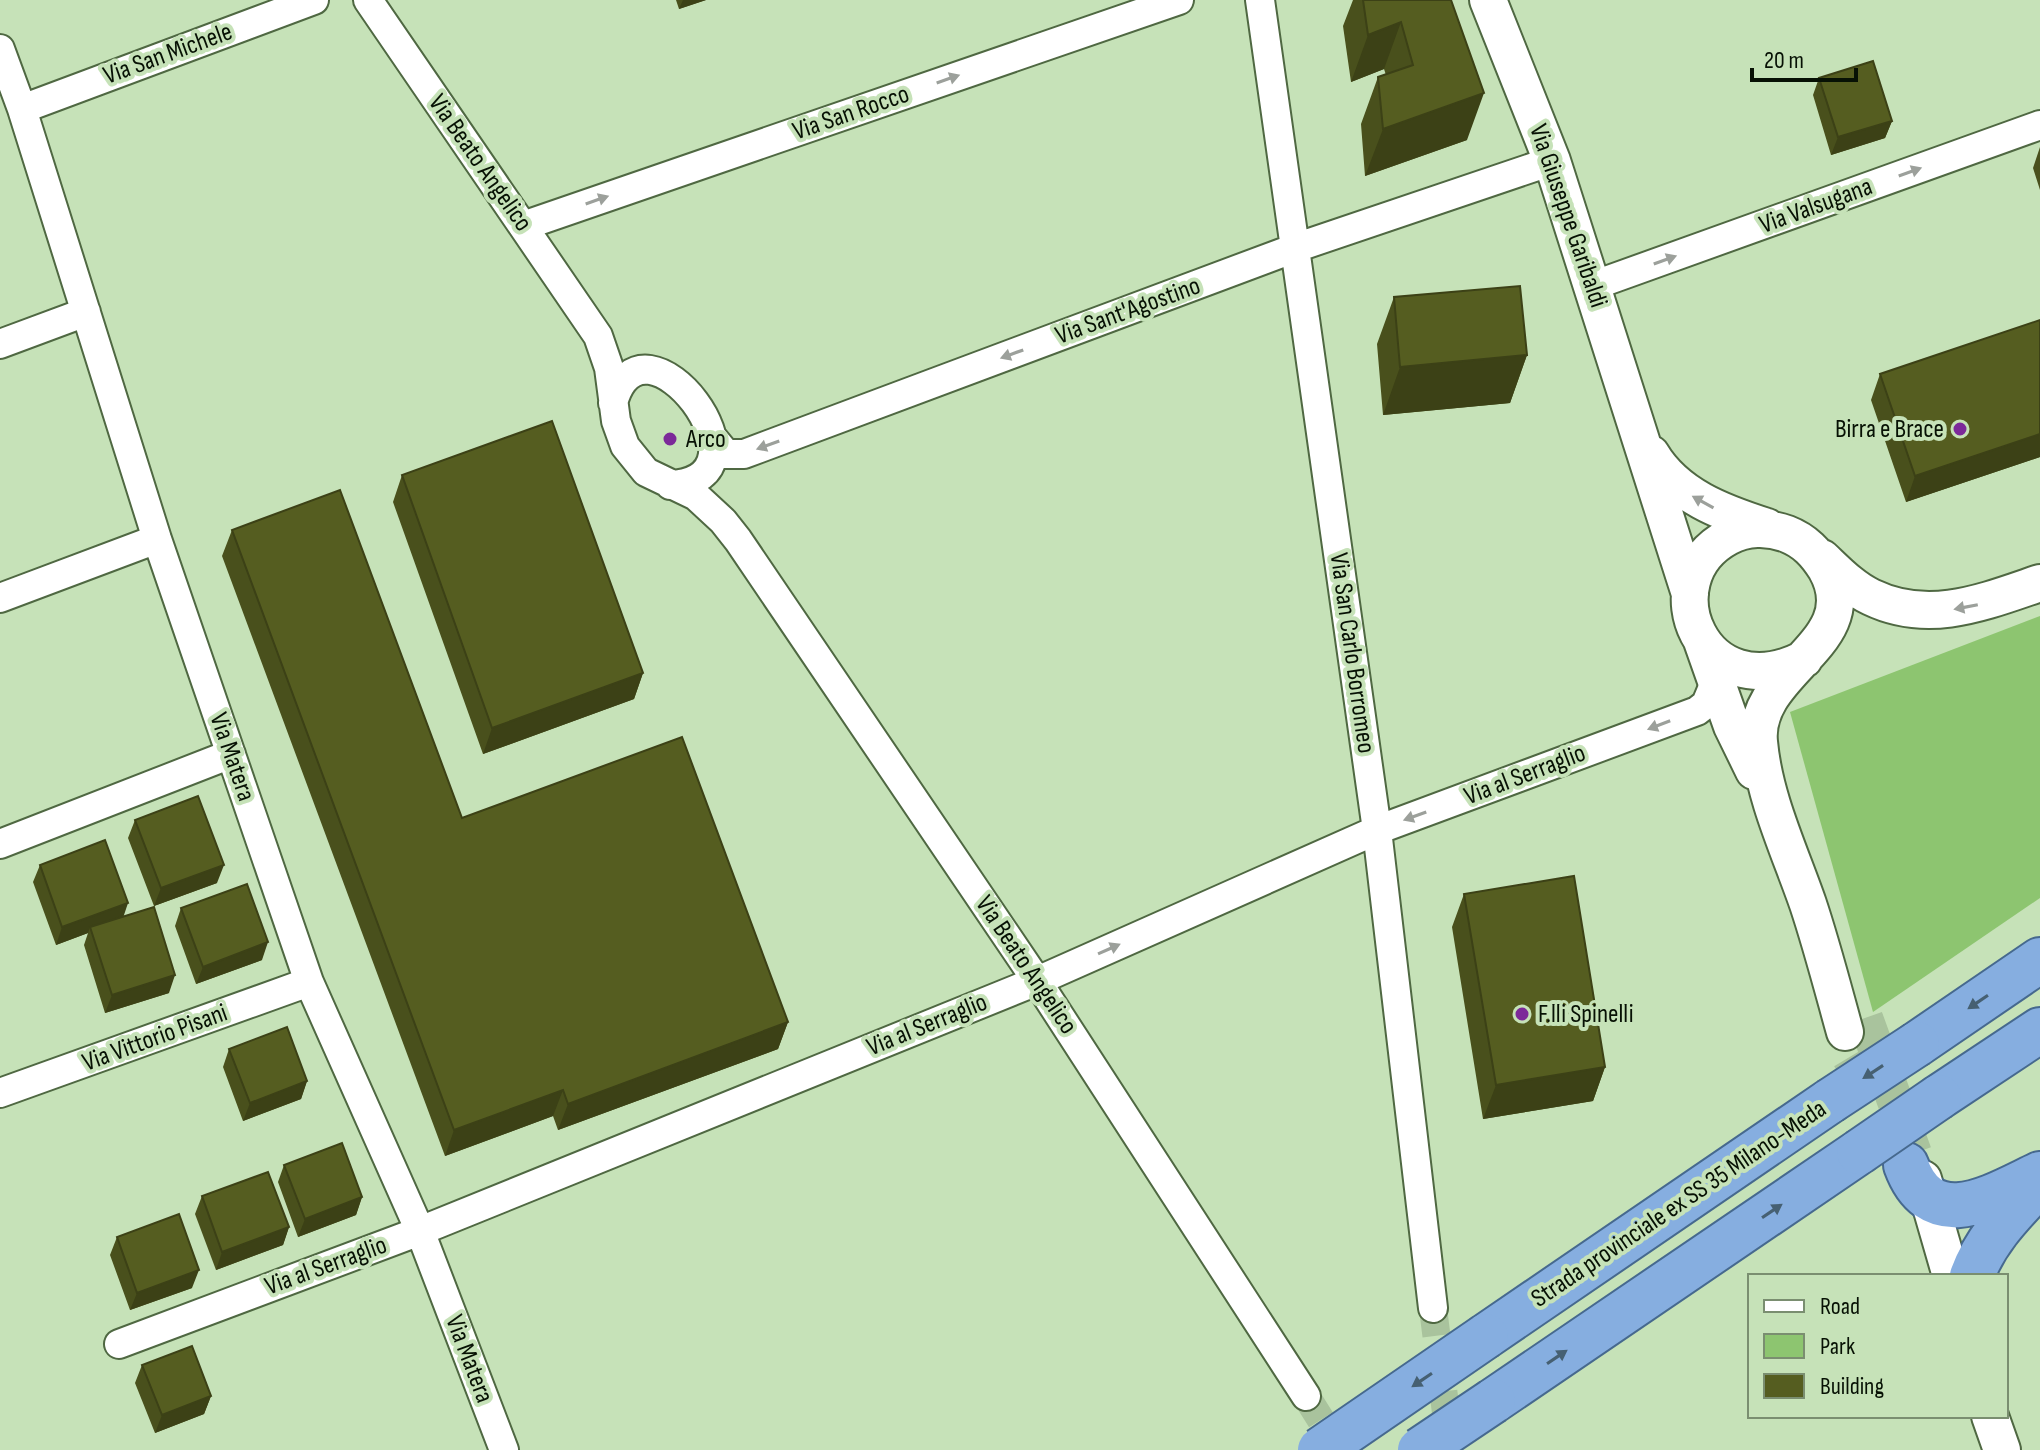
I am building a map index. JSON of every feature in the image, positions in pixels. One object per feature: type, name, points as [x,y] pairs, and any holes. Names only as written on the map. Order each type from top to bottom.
[{"type":"highway","name":"Strada provinciale ex SS 35 Milano-Meda","points":[[1320,1450],[2040,960]]},
{"type":"highway","points":[[1420,1450],[1493,1401],[1894,1162],[1939,1097],[2040,1030]]},
{"type":"highway","points":[[1894,1162],[1931,1201],[1955,1205],[1982,1201],[2040,1174]]},
{"type":"highway","points":[[1973,1274],[1987,1244],[2000,1226],[2040,1183]]},
{"type":"street","name":"Via San Michele","points":[[22,109],[314,0]]},
{"type":"street","name":"Via Beato Angelico","points":[[368,0],[592,326],[620,360],[641,370]]},
{"type":"street","name":"Via San Rocco","points":[[523,226],[1179,0]]},
{"type":"street","name":"Via San Carlo Borromeo","points":[[1260,0],[1377,830],[1433,1308]]},
{"type":"street","name":"Via Giuseppe Garibaldi","points":[[1488,0],[1552,161],[1690,594]]},
{"type":"street","name":"Via Matera","points":[[0,49],[22,109],[157,539],[309,982],[420,1231],[504,1450]]},
{"type":"street","name":"Via Valsugana","points":[[1592,286],[2040,125]]},
{"type":"street","name":"Via Sant'Agostino","points":[[713,444],[726,454],[744,454],[1295,248],[1552,161]]},
{"type":"street","points":[[0,344],[86,312]]},
{"type":"street","name":"Via Beato Angelico","points":[[592,326],[604,351],[613,403]]},
{"type":"street","points":[[641,370],[657,370],[682,386],[707,423],[713,444],[711,464],[703,475],[682,484],[670,485],[646,472],[625,446],[616,421],[613,403],[617,388],[627,376],[641,370]]},
{"type":"street","points":[[1640,435],[1654,459],[1672,480],[1698,500],[1727,514],[1798,538],[1849,583],[1871,597],[1905,609],[1939,612],[1974,606],[2040,583]]},
{"type":"street","name":"Via Beato Angelico","points":[[713,444],[722,499],[738,540]]},
{"type":"street","name":"Via Beato Angelico","points":[[670,485],[696,496],[738,540],[1037,981],[1306,1396]]},
{"type":"street","points":[[1772,804],[1741,745],[1692,619],[1690,594],[1696,571],[1709,551],[1719,543],[1729,536],[1752,529],[1776,530]]},
{"type":"street","points":[[0,598],[157,539]]},
{"type":"street","points":[[1817,554],[1829,575],[1834,598],[1831,621],[1820,642],[1778,685],[1759,718],[1758,739],[1772,804],[1855,1025]]},
{"type":"street","points":[[1702,641],[1718,658],[1738,669],[1761,673],[1783,670],[1804,659]]},
{"type":"street","name":"Via al Serraglio","points":[[119,1344],[420,1231],[1037,981],[1377,830],[1697,711],[1706,704],[1716,680]]},
{"type":"street","points":[[0,844],[231,754]]},
{"type":"street","name":"Via Vittorio Pisani","points":[[0,1093],[309,982]]},
{"type":"street","points":[[1894,1162],[1934,1274]]},
{"type":"street","points":[[1931,1201],[1950,1274]]},
{"type":"street","points":[[1991,1418],[2002,1450]]},
{"type":"green space","points":[[2040,616],[2040,898],[1873,1012],[1790,712]]},
{"type":"building","points":[[1363,0],[1451,0],[1484,93],[1383,129],[1378,77],[1413,65],[1401,22],[1368,35]]},
{"type":"building","points":[[1873,61],[1892,121],[1838,137],[1819,78]]},
{"type":"building","points":[[1520,286],[1527,355],[1400,367],[1394,297]]},
{"type":"building","name":"Birra e Brace","points":[[2040,320],[2040,434],[1915,476],[1880,374]]},
{"type":"building","points":[[552,421],[643,673],[492,728],[402,475]]},
{"type":"building","points":[[340,490],[462,818],[682,737],[788,1022],[568,1104],[563,1090],[454,1130],[232,530]]},
{"type":"building","points":[[198,796],[224,865],[161,888],[135,820]]},
{"type":"building","points":[[105,840],[128,903],[62,927],[40,865]]},
{"type":"building","name":"F.lli Spinelli","points":[[1574,876],[1605,1067],[1496,1085],[1464,894]]},
{"type":"building","points":[[247,884],[268,942],[203,967],[181,908]]},
{"type":"building","points":[[154,907],[175,975],[112,995],[90,927]]},
{"type":"building","points":[[287,1027],[307,1081],[250,1103],[229,1049]]},
{"type":"building","points":[[342,1143],[362,1197],[305,1219],[284,1165]]},
{"type":"building","points":[[268,1172],[289,1227],[222,1252],[202,1196]]},
{"type":"building","points":[[179,1214],[199,1270],[137,1293],[117,1237]]},
{"type":"building","points":[[192,1346],[211,1396],[162,1415],[142,1365]]},
{"type":"tunnel","points":[[1865,1018],[1916,1159]]},
{"type":"tunnel","points":[[1853,1055],[1888,1113],[1906,1164]]},
{"type":"tunnel","points":[[1433,1308],[1450,1445]]},
{"type":"tunnel","points":[[1306,1396],[1340,1450]]},
{"type":"place","name":"Birra e Brace","points":[[1960,429]]},
{"type":"place","name":"Arco","points":[[670,439]]},
{"type":"place","name":"F.lli Spinelli","points":[[1522,1014]]}]
